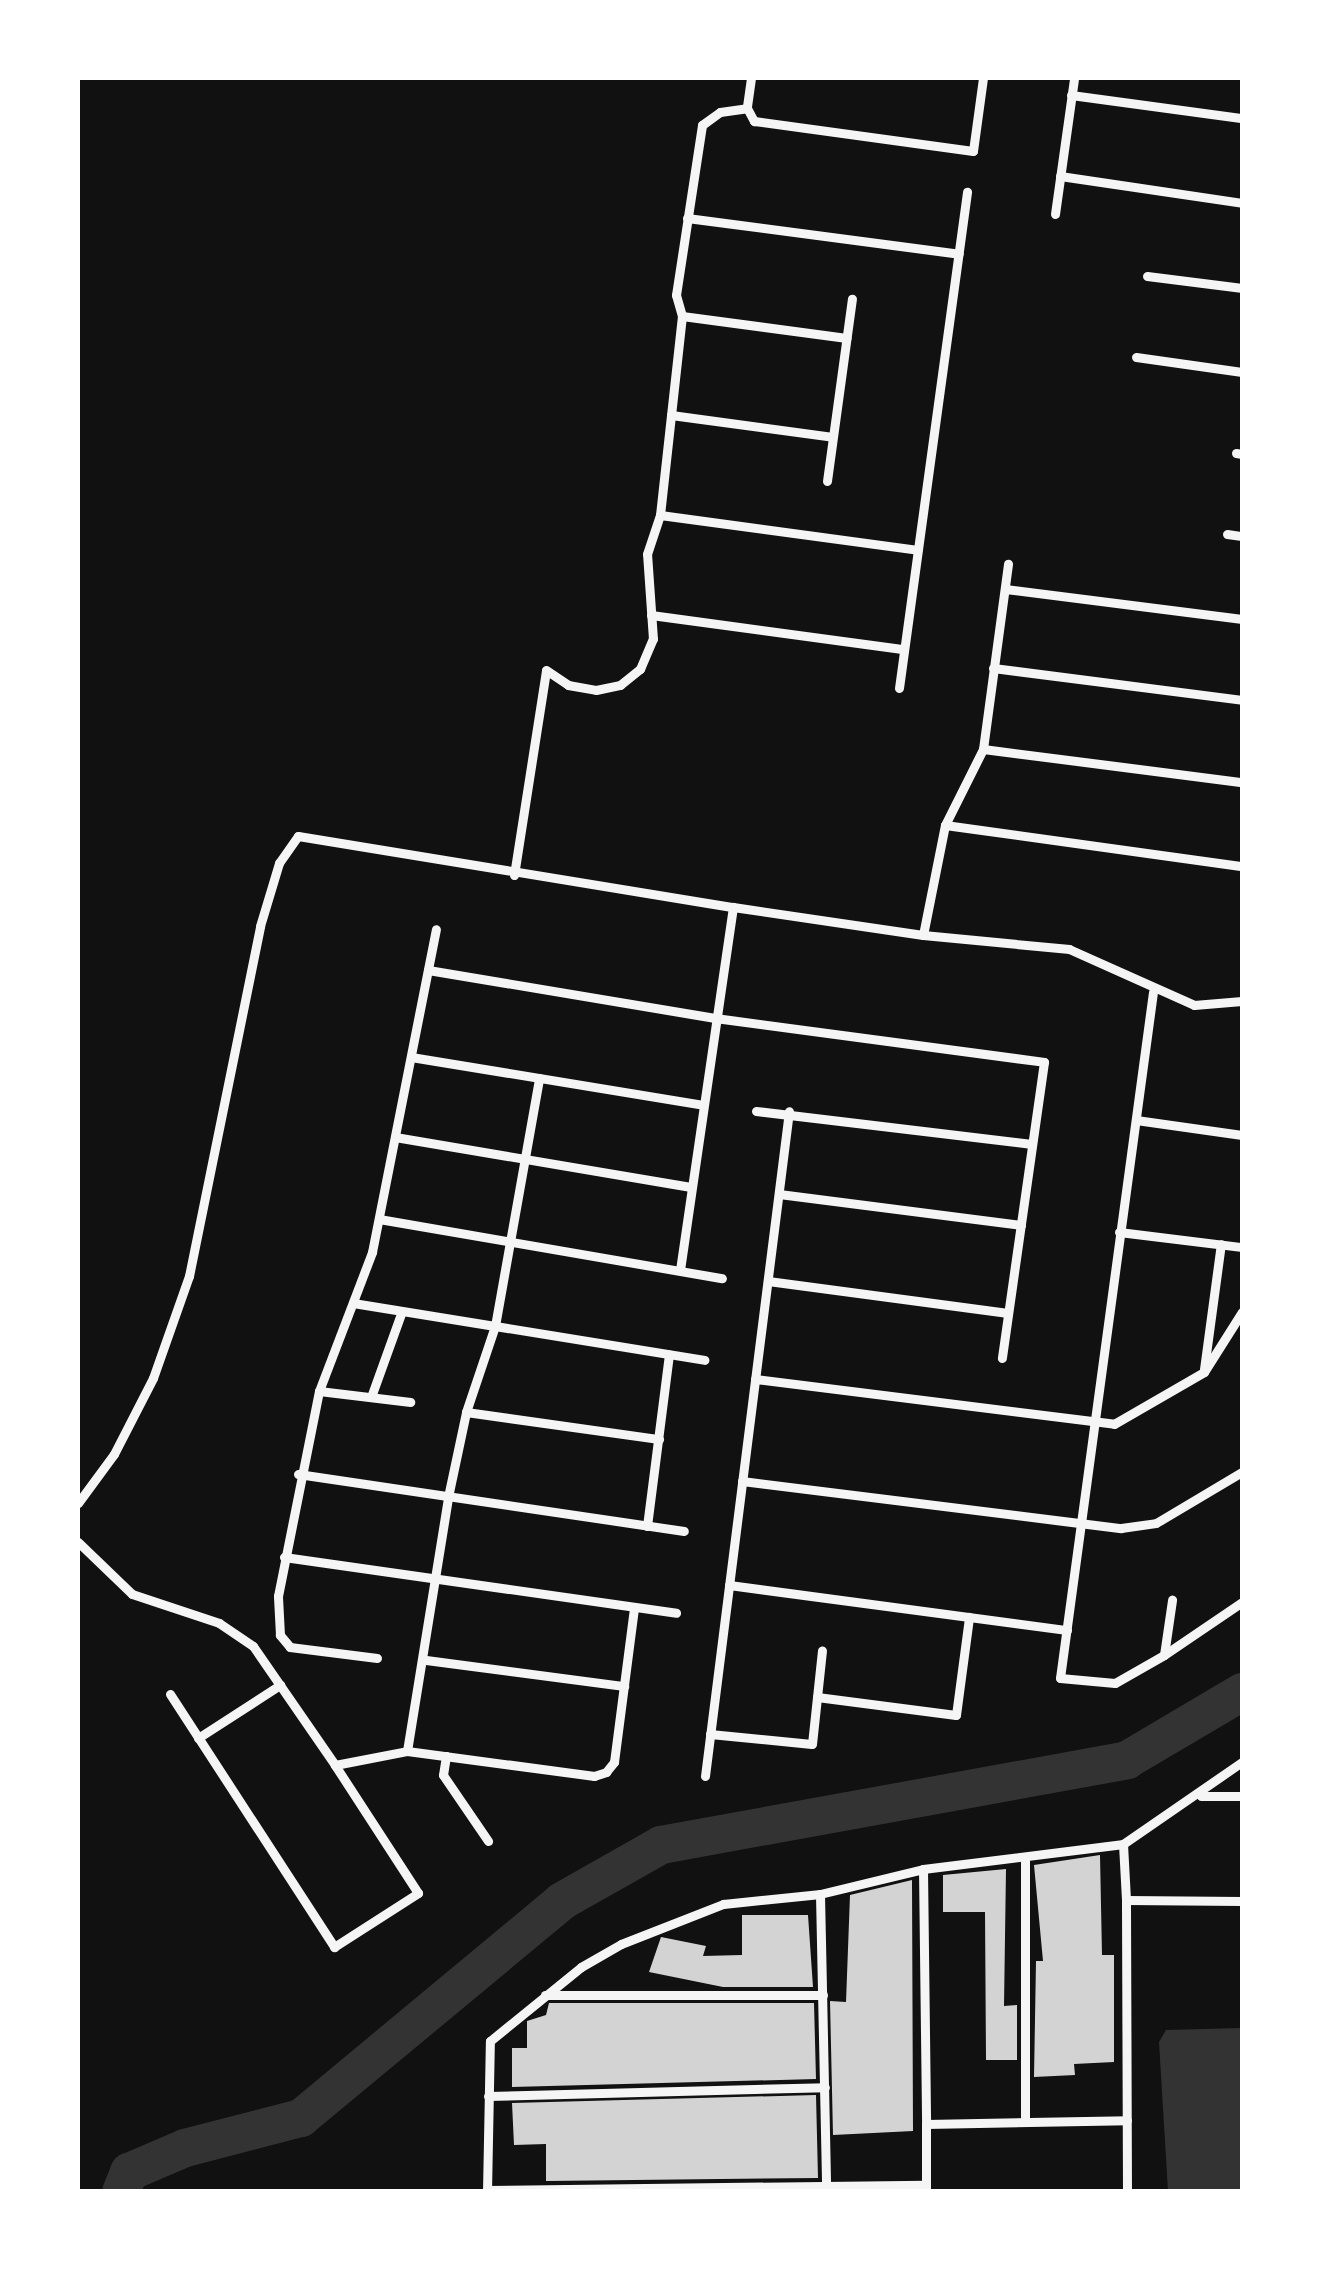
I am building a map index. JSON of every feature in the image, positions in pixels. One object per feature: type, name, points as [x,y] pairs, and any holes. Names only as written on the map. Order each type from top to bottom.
[{"type":"street","points":[[750,78],[746,108],[754,121],[973,150],[983,78]]},
{"type":"street","points":[[1056,214],[1074,78]]},
{"type":"street","points":[[1071,96],[1242,118]]},
{"type":"street","points":[[514,875],[546,670],[568,686],[620,685],[640,669],[653,639],[646,554],[660,515],[682,316],[676,295],[702,125],[746,108]]},
{"type":"street","points":[[1060,176],[1242,203]]},
{"type":"street","points":[[899,688],[967,192]]},
{"type":"street","points":[[687,218],[959,254]]},
{"type":"street","points":[[1148,276],[1242,288]]},
{"type":"street","points":[[827,481],[852,299]]},
{"type":"street","points":[[682,316],[846,338]]},
{"type":"street","points":[[1136,357],[1242,372]]},
{"type":"street","points":[[671,415],[833,437]]},
{"type":"street","points":[[660,515],[918,550]]},
{"type":"street","points":[[1227,534],[1242,536]]},
{"type":"street","points":[[924,935],[944,825],[983,749],[1008,564]]},
{"type":"street","points":[[1005,589],[1242,619]]},
{"type":"street","points":[[651,615],[904,649]]},
{"type":"street","points":[[993,668],[1242,700]]},
{"type":"street","points":[[983,749],[1242,782]]},
{"type":"street","points":[[944,825],[1242,866]]},
{"type":"street","points":[[78,1502],[114,1454],[153,1378],[189,1276],[279,863],[298,836],[514,875],[924,935],[1069,949],[1114,966],[1153,992],[1194,1005],[1242,1001]]},
{"type":"street","points":[[680,1270],[733,907]]},
{"type":"street","points":[[376,1658],[290,1647],[280,1635],[284,1557],[318,1391],[353,1303],[379,1219],[436,930]]},
{"type":"street","points":[[428,970],[714,1018],[1044,1062],[1002,1358]]},
{"type":"street","points":[[1153,992],[1060,1678],[1115,1683],[1242,1602]]},
{"type":"street","points":[[411,1056],[703,1105]]},
{"type":"street","points":[[408,1751],[426,1660],[448,1496],[466,1412],[495,1326],[539,1078]]},
{"type":"street","points":[[756,1111],[789,1111],[1032,1144]]},
{"type":"street","points":[[705,1776],[789,1111]]},
{"type":"street","points":[[1136,1120],[1242,1135]]},
{"type":"street","points":[[395,1138],[691,1187]]},
{"type":"street","points":[[778,1194],[1021,1225]]},
{"type":"street","points":[[379,1219],[722,1278]]},
{"type":"street","points":[[1118,1232],[1242,1247]]},
{"type":"street","points":[[1204,1372],[1221,1244]]},
{"type":"street","points":[[768,1281],[1008,1313]]},
{"type":"street","points":[[353,1303],[704,1360]]},
{"type":"street","points":[[371,1397],[402,1310]]},
{"type":"street","points":[[755,1379],[1095,1426],[1138,1416],[1204,1372],[1242,1312]]},
{"type":"street","points":[[646,1526],[670,1354]]},
{"type":"street","points":[[318,1391],[410,1402]]},
{"type":"street","points":[[466,1412],[659,1439]]},
{"type":"street","points":[[742,1481],[1081,1526],[1156,1523],[1242,1472]]},
{"type":"street","points":[[298,1474],[684,1531]]},
{"type":"street","points":[[78,1542],[132,1594],[219,1623],[253,1646],[418,1893],[334,1947],[170,1694]]},
{"type":"street","points":[[284,1557],[676,1613]]},
{"type":"street","points":[[729,1586],[1067,1630]]},
{"type":"street","points":[[1164,1655],[1172,1600]]},
{"type":"street","points":[[335,1765],[408,1751],[594,1776],[606,1772],[614,1762],[634,1607]]},
{"type":"street","points":[[817,1697],[956,1715],[969,1617]]},
{"type":"street","points":[[710,1734],[812,1744],[822,1652]]},
{"type":"street","points":[[426,1660],[624,1686]]},
{"type":"street","points":[[198,1738],[280,1686]]},
{"type":"street","points":[[446,1756],[443,1775],[488,1841]]},
{"type":"street","points":[[923,1869],[926,2188],[487,2191],[490,2041],[581,1967],[676,1917],[723,1904],[820,1894],[923,1869],[1123,1844],[1198,1796],[1242,1762]]},
{"type":"street","points":[[1198,1796],[1242,1796]]},
{"type":"street","points":[[1123,1844],[1126,2192]]},
{"type":"street","points":[[1025,1857],[1025,2122]]},
{"type":"street","points":[[820,1894],[826,2188]]},
{"type":"street","points":[[1126,1900],[1242,1900]]},
{"type":"street","points":[[544,1996],[823,1995]]},
{"type":"street","points":[[488,2096],[825,2087]]},
{"type":"street","points":[[926,2124],[1127,2120]]},
{"type":"shaded area","points":[[1242,2028],[1242,2191],[1168,2191],[1159,2042],[1166,2030]]},
{"type":"building","points":[[1100,1855],[1102,1955],[1114,1955],[1114,2062],[1074,2064],[1075,2075],[1034,2077],[1036,1961],[1043,1961],[1034,1865]]},
{"type":"building","points":[[1006,1869],[1004,2006],[1017,2005],[1017,2060],[986,2060],[985,1912],[943,1912],[943,1875]]},
{"type":"building","points":[[912,1880],[913,2131],[833,2135],[830,2001],[846,2002],[850,1895]]},
{"type":"building","points":[[742,1915],[808,1915],[813,1987],[723,1987],[649,1972],[661,1937],[706,1946],[703,1956],[742,1955]]},
{"type":"building","points":[[549,2003],[814,2003],[816,2079],[512,2087],[512,2048],[527,2048],[527,2021],[546,2015]]},
{"type":"building","points":[[816,2095],[818,2178],[546,2181],[546,2144],[514,2145],[512,2103]]},
{"type":"waterway","points":[[121,2192],[129,2172],[185,2148],[301,2118],[562,1901],[661,1845],[1127,1760],[1242,1692]]}]
